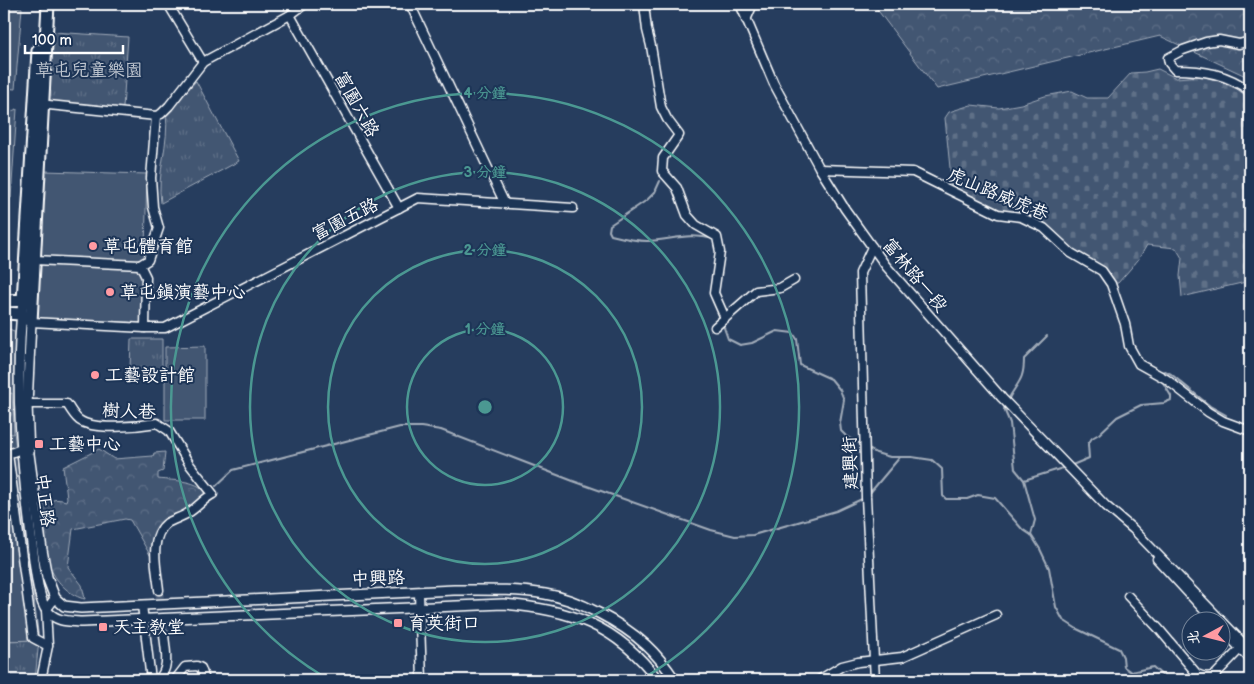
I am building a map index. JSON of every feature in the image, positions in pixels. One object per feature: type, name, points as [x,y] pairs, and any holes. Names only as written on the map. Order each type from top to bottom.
[{"type":"main road","name":"中正路","points":[[27,300],[35,260],[41,4]]},
{"type":"main road","name":"中正路","points":[[31,322],[27,300],[39,104],[48,4]]},
{"type":"main road","points":[[4,301],[27,300]]},
{"type":"main road","points":[[4,314],[21,314],[31,322]]},
{"type":"street","points":[[168,4],[203,62]]},
{"type":"street","points":[[39,104],[156,116],[169,106],[203,62],[290,15],[305,4]]},
{"type":"street","points":[[410,4],[505,204]]},
{"type":"street","points":[[644,4],[646,30],[651,46],[661,107],[679,135],[663,158],[662,171],[677,188],[687,215],[696,225],[717,237],[720,252],[714,293],[720,322],[756,291],[780,288],[794,280]]},
{"type":"street","name":"富林路一段","points":[[740,4],[774,84],[820,169],[845,209],[886,266],[1002,398],[1106,506],[1133,528],[1250,650]]},
{"type":"street","points":[[746,20],[753,4]]},
{"type":"street","name":"富園六路","points":[[290,15],[399,208]]},
{"type":"street","points":[[1250,41],[1239,44],[1220,40],[1206,42],[1183,50],[1168,58],[1169,63],[1175,70],[1224,76],[1238,82],[1250,91]]},
{"type":"street","points":[[35,260],[140,265],[148,260],[159,228],[154,207],[151,178],[156,116]]},
{"type":"street","name":"虎山路威虎巷","points":[[820,169],[913,172],[998,214],[1020,217],[1044,228],[1071,253],[1102,271],[1111,284],[1125,324],[1129,346],[1139,364],[1166,379],[1208,412],[1223,421],[1250,431]]},
{"type":"street","name":"富園五路","points":[[31,322],[164,328],[418,198],[573,208]]},
{"type":"street","name":"建興街","points":[[872,247],[860,272],[864,446],[875,680]]},
{"type":"street","points":[[140,265],[146,277],[145,328]]},
{"type":"street","name":"中正路","points":[[27,300],[21,314],[25,491],[38,583],[46,610]]},
{"type":"street","name":"中正路","points":[[23,404],[31,322]]},
{"type":"street","name":"樹人巷","points":[[23,404],[66,404],[78,420],[90,424],[132,426],[158,423],[169,431],[190,464],[213,494],[204,499],[186,515],[165,525],[157,535],[156,561],[159,590]]},
{"type":"street","points":[[25,449],[8,454],[33,638],[48,646]]},
{"type":"street","name":"中正路","points":[[25,449],[47,577],[55,598]]},
{"type":"street","points":[[4,514],[16,512]]},
{"type":"street","name":"富林路一段","points":[[1126,524],[1131,532],[1206,612]]},
{"type":"street","name":"中興路","points":[[55,598],[64,606],[81,608],[471,590],[521,591],[547,594],[588,607],[617,624],[646,645],[663,663],[675,680]]},
{"type":"street","points":[[419,593],[422,680]]},
{"type":"street","points":[[1128,596],[1197,674],[1203,677],[1215,675],[1241,648]]},
{"type":"street","points":[[41,680],[48,646],[46,610],[55,598]]},
{"type":"street","points":[[142,604],[151,680]]},
{"type":"street","name":"中興路","points":[[46,610],[58,620],[82,622],[503,604],[552,610],[569,614],[591,624],[622,642],[647,665],[658,680]]},
{"type":"street","points":[[819,680],[842,666],[875,659],[902,657],[996,615]]},
{"type":"street","points":[[158,680],[164,673],[167,665],[164,634]]},
{"type":"street","points":[[1232,639],[1250,659]]},
{"type":"street","points":[[175,680],[184,667],[188,666],[201,668],[205,680]]},
{"type":"green space","points":[[873,4],[1250,4],[1250,78],[1160,36],[937,89]]},
{"type":"green space","points":[[4,7],[22,8],[15,89],[4,88],[8,26],[4,16]]},
{"type":"green space","name":"草屯兒童樂園","points":[[54,32],[128,37],[123,108],[49,103]]},
{"type":"green space","points":[[1158,69],[1176,78],[1202,76],[1221,82],[1237,89],[1250,99],[1250,281],[1182,297],[1180,276],[1182,258],[1176,248],[1147,245],[1138,260],[1118,283],[1114,283],[1109,272],[1072,249],[1050,229],[1010,215],[952,188],[945,118],[949,112],[971,105],[999,108],[1072,91],[1087,98],[1108,98],[1131,73]]},
{"type":"green space","points":[[196,81],[239,161],[161,203],[160,180],[166,136],[166,113]]},
{"type":"green space","points":[[17,109],[11,198],[4,197],[4,114]]},
{"type":"green space","name":"草屯體育館","points":[[44,171],[147,174],[143,323],[37,318]]},
{"type":"green space","points":[[4,327],[14,331],[15,339],[14,432],[39,640],[4,641]]},
{"type":"green space","points":[[131,339],[162,339],[162,370],[130,370]]},
{"type":"green space","points":[[205,346],[205,420],[165,420],[165,347]]},
{"type":"green space","points":[[12,393],[14,433],[12,434],[8,433],[11,415],[9,404],[4,403],[4,395]]},
{"type":"green space","points":[[99,449],[114,459],[153,456],[154,453],[165,452],[163,471],[158,473],[158,479],[186,482],[199,486],[208,496],[160,532],[154,562],[130,520],[125,519],[73,529],[68,567],[82,585],[85,599],[80,598],[65,588],[51,569],[46,547],[42,507],[53,500],[66,501],[63,467]]},
{"type":"green space","points":[[39,640],[35,680],[4,680],[4,641]]},
{"type":"waterway","points":[[660,181],[655,192],[647,200],[610,225],[609,231],[611,235],[642,241],[688,236],[714,239]]},
{"type":"waterway","points":[[722,322],[728,339],[740,345],[752,343],[777,331],[793,333],[797,339],[800,365],[831,379],[840,390],[844,400],[840,423],[841,431],[847,437],[861,444]]},
{"type":"waterway","points":[[1008,400],[1023,373],[1024,359],[1047,336]]},
{"type":"waterway","points":[[1161,372],[1165,371],[1171,374],[1210,406],[1226,415]]},
{"type":"waterway","points":[[1070,466],[1089,458],[1088,444],[1092,438],[1117,417],[1141,405],[1164,403],[1171,400],[1171,396],[1161,379]]},
{"type":"waterway","points":[[1005,406],[1004,409],[1010,423],[1015,469],[1024,480],[1035,520],[1031,535]]},
{"type":"waterway","points":[[216,486],[233,470],[400,427],[421,427],[441,430],[573,481],[711,530],[735,536],[753,535],[836,511],[864,498]]},
{"type":"waterway","points":[[867,448],[890,457],[912,457],[932,460],[942,469],[943,496],[946,499],[967,499],[978,495],[995,498],[1022,529],[1031,535],[1040,549],[1049,568],[1056,607],[1063,620],[1077,629],[1119,649],[1123,657],[1124,667],[1131,672],[1153,667],[1167,680]]},
{"type":"waterway","points":[[869,494],[900,457]]},
{"type":"waterway","points":[[1024,480],[1066,467]]},
{"type":"tunnel","points":[[159,590],[164,634]]},
{"type":"place","name":"草屯體育館","points":[[93,246]]},
{"type":"place","name":"草屯鎮演藝中心","points":[[110,292]]},
{"type":"place","name":"工藝設計館","points":[[95,375]]},
{"type":"place","name":"工藝中心","points":[[39,444]]},
{"type":"place","name":"育英街口","points":[[398,623]]},
{"type":"place","name":"天主教堂","points":[[103,627]]}]
